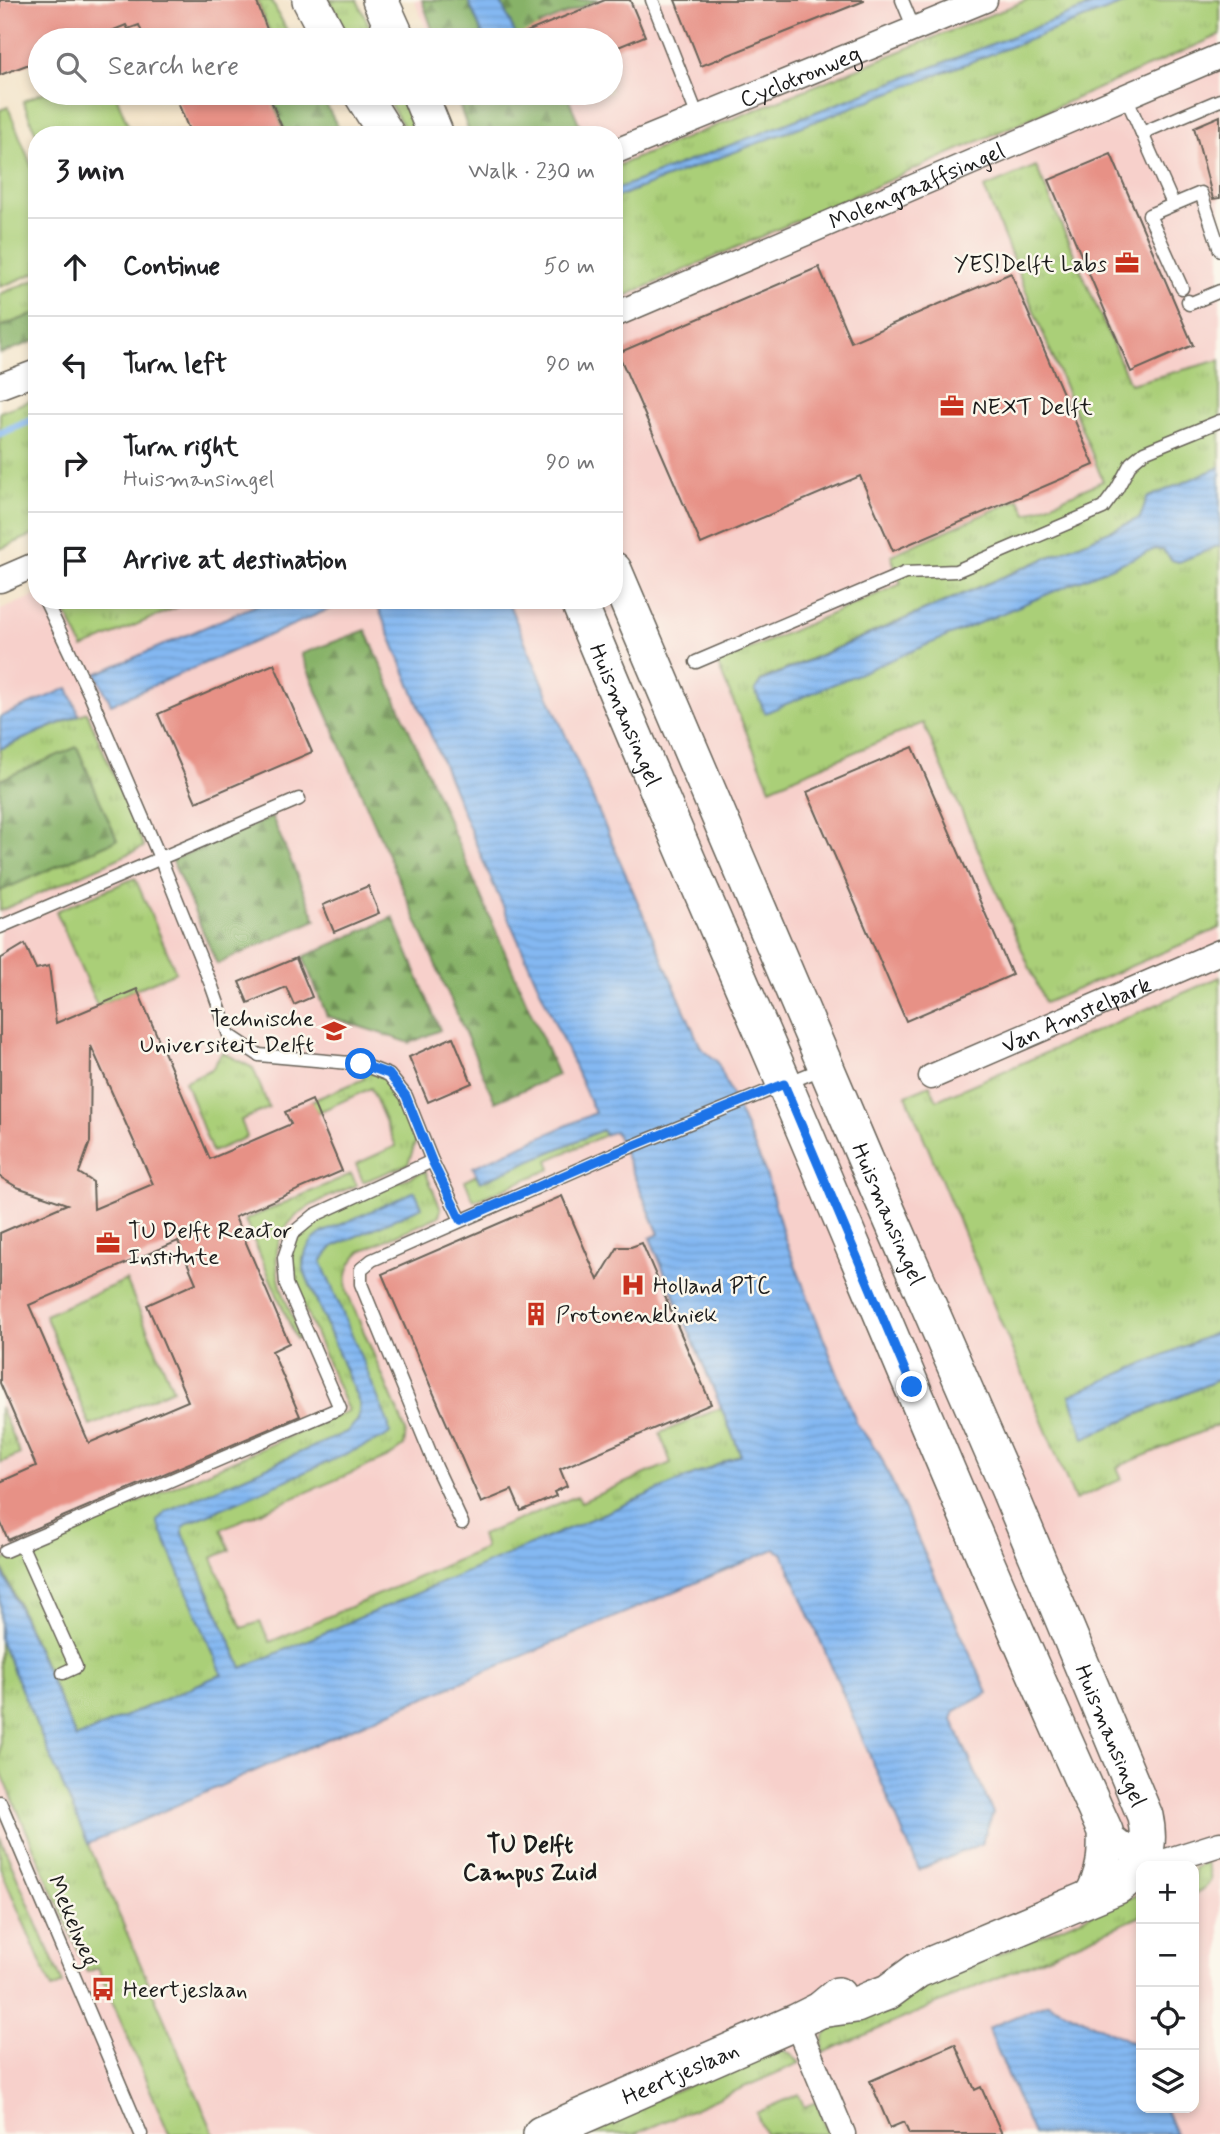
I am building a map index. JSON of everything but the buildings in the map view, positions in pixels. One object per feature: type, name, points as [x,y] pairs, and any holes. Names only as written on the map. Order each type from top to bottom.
[{"type":"street","points":[[310,0],[325,28]]},
{"type":"street","points":[[380,0],[393,28]]},
{"type":"street","name":"Cyclotronweg","points":[[623,148],[985,0]]},
{"type":"street","name":"Molengraaffsingel","points":[[623,312],[1220,56]]},
{"type":"street","points":[[369,105],[382,126]]},
{"type":"street","points":[[424,105],[432,126]]},
{"type":"street","points":[[0,386],[28,375]]},
{"type":"street","points":[[0,580],[28,573]]},
{"type":"street","name":"Huismansingel","points":[[623,591],[1009,1488],[1145,1816],[1148,1841],[1144,1861]]},
{"type":"street","name":"Huismansingel","points":[[582,609],[647,769],[784,1084],[1005,1608],[1105,1831]]},
{"type":"street","name":"Van Amstelpark","points":[[931,1077],[1220,952]]},
{"type":"street","points":[[1105,1831],[1144,1861]]},
{"type":"street","points":[[1092,1896],[1102,1877],[1106,1855],[1105,1831]]},
{"type":"street","points":[[1166,1861],[1220,1844]]},
{"type":"street","name":"Heertjeslaan","points":[[541,2134],[808,2016],[856,2005],[888,1992],[918,1970],[1118,1886],[1136,1871]]},
{"type":"street","points":[[808,2016],[843,2134]]},
{"type":"lane","points":[[652,0],[698,117]]},
{"type":"lane","points":[[902,0],[914,29]]},
{"type":"lane","points":[[1126,97],[1173,204]]},
{"type":"lane","points":[[1142,133],[1220,100]]},
{"type":"lane","points":[[1182,288],[1149,215],[1201,192],[1220,250]]},
{"type":"lane","points":[[1188,301],[1189,304],[1220,291]]},
{"type":"lane","points":[[696,662],[905,573],[956,571],[1103,508],[1131,463],[1144,452],[1220,421]]},
{"type":"lane","points":[[49,609],[90,695],[160,858],[229,1035],[258,1055],[361,1064],[389,1074],[406,1096],[432,1161],[461,1220]]},
{"type":"lane","points":[[0,927],[299,799]]},
{"type":"lane","points":[[462,1523],[436,1467],[361,1284],[361,1269],[372,1260],[606,1157],[827,1067]]},
{"type":"lane","points":[[5,1551],[340,1408],[286,1284],[284,1258],[292,1234],[315,1214],[432,1161]]},
{"type":"lane","points":[[21,1544],[76,1667],[63,1673]]},
{"type":"lane","name":"Mekelweg","points":[[0,1802],[141,2134]]},
{"type":"shaded area","points":[[414,0],[1027,0],[623,163],[623,126],[467,126],[458,105],[623,105],[623,28],[426,28]]},
{"type":"shaded area","points":[[1220,1],[1220,2134],[0,2134],[0,610],[28,599],[28,609],[623,609],[623,241]]},
{"type":"green space","points":[[257,0],[271,0],[286,28],[268,28]]},
{"type":"green space","points":[[329,0],[357,0],[370,28],[344,28]]},
{"type":"green space","points":[[422,0],[468,0],[480,28],[432,28]]},
{"type":"green space","points":[[500,0],[599,0],[539,25],[540,28],[513,28]]},
{"type":"green space","points":[[1027,0],[1106,0],[623,187],[623,163]]},
{"type":"green space","points":[[1133,0],[1220,0],[1220,35],[623,297],[623,195]]},
{"type":"green space","points":[[28,99],[28,105],[120,105],[128,126],[33,126],[23,101]]},
{"type":"green space","points":[[275,105],[326,105],[337,126],[283,126]]},
{"type":"green space","points":[[390,105],[406,105],[416,126],[403,126]]},
{"type":"green space","points":[[459,105],[571,105],[580,126],[467,126]]},
{"type":"green space","points":[[8,107],[28,157],[28,276],[0,287],[0,110]]},
{"type":"green space","points":[[1036,166],[1130,384],[1220,360],[1220,467],[1147,498],[1140,518],[761,680],[755,690],[1155,549],[1163,550],[1172,560],[1179,562],[1220,545],[1220,928],[1045,1003],[923,723],[770,788],[717,663],[901,584],[891,555],[1019,499],[1027,514],[1103,481],[984,188]]},
{"type":"green space","points":[[28,283],[28,316],[0,327],[0,294]]},
{"type":"green space","points":[[28,316],[28,343],[0,354],[0,327]]},
{"type":"green space","points":[[28,401],[28,537],[0,549],[0,412]]},
{"type":"green space","points":[[64,609],[172,609],[83,648]]},
{"type":"green space","points":[[366,630],[558,1075],[495,1102],[301,654]]},
{"type":"green space","points":[[87,712],[144,847],[0,911],[0,891],[117,840],[77,747],[0,780],[0,749]]},
{"type":"green space","points":[[77,747],[117,840],[0,891],[0,780]]},
{"type":"green space","points":[[272,817],[316,920],[217,964],[172,860]]},
{"type":"green space","points":[[135,878],[176,972],[97,1006],[56,911]]},
{"type":"green space","points":[[393,917],[440,1030],[410,1043],[327,1016],[303,957]]},
{"type":"green space","points":[[1220,977],[1220,1331],[1070,1395],[1084,1438],[1220,1379],[1220,1424],[1117,1467],[1122,1479],[1075,1500],[906,1095],[930,1085],[937,1100]]},
{"type":"green space","points":[[222,1052],[253,1068],[269,1108],[241,1120],[247,1137],[212,1152],[185,1081],[212,1069]]},
{"type":"green space","points":[[368,1072],[388,1076],[416,1141],[408,1164],[363,1182],[356,1164],[396,1146],[371,1088],[317,1113],[311,1101],[364,1079],[362,1075]]},
{"type":"green space","points":[[602,1130],[605,1135],[548,1160],[551,1169],[474,1201],[465,1181],[476,1175],[480,1182]]},
{"type":"green space","points":[[425,1171],[441,1209],[439,1216],[361,1251],[350,1264],[347,1280],[347,1292],[406,1431],[404,1446],[389,1457],[221,1529],[230,1550],[212,1558],[242,1628],[260,1622],[270,1642],[485,1548],[481,1535],[577,1496],[581,1502],[671,1463],[660,1433],[721,1408],[741,1455],[242,1668],[182,1533],[183,1527],[383,1438],[321,1261],[334,1246],[421,1207],[414,1192],[303,1258],[303,1268],[360,1405],[358,1420],[347,1432],[166,1511],[158,1521],[222,1674],[76,1738],[0,1562],[348,1411],[291,1276],[293,1248],[304,1229],[335,1210]]},
{"type":"green space","points":[[351,1174],[357,1185],[312,1205],[294,1218],[283,1233],[277,1249],[280,1283],[301,1337],[296,1339],[245,1220]]},
{"type":"green space","points":[[126,1280],[173,1389],[90,1426],[45,1315]]},
{"type":"green space","points":[[0,1407],[20,1454],[0,1463]]},
{"type":"green space","points":[[0,1640],[214,2134],[169,2134],[98,1968],[87,1972],[0,1769]]},
{"type":"green space","points":[[0,1837],[63,1984],[52,1989],[0,1867]]},
{"type":"green space","points":[[1206,1862],[1210,1882],[1199,1891],[1199,1866]]},
{"type":"green space","points":[[1136,1895],[1136,1918],[823,2053],[824,2036],[831,2026]]},
{"type":"green space","points":[[777,2048],[792,2054],[800,2063],[635,2134],[572,2134]]},
{"type":"green space","points":[[799,2094],[804,2107],[816,2102],[829,2134],[765,2134],[756,2113]]},
{"type":"water","points":[[468,0],[500,0],[513,28],[480,28]]},
{"type":"water","points":[[1106,0],[1133,0],[623,195],[623,187]]},
{"type":"water","points":[[1220,467],[1220,545],[1179,562],[1172,560],[1163,550],[1155,549],[765,713],[755,690],[761,681],[1140,518],[1147,498]]},
{"type":"water","points":[[247,609],[329,609],[111,704],[96,674]]},
{"type":"water","points":[[379,609],[511,609],[701,1048],[717,1061],[765,1171],[784,1236],[857,1424],[879,1453],[988,1693],[955,1711],[952,1719],[993,1813],[981,1844],[919,1870],[783,1554],[775,1549],[371,1720],[88,1844],[0,1640],[0,1565],[76,1738],[222,1674],[157,1521],[166,1511],[347,1432],[358,1420],[360,1405],[303,1268],[308,1248],[322,1233],[415,1191],[422,1207],[334,1246],[321,1261],[388,1422],[390,1433],[183,1527],[183,1533],[242,1668],[741,1455],[650,1238],[659,1234],[615,1131],[605,1135],[602,1130],[480,1182],[473,1167],[595,1113],[486,868]]},
{"type":"water","points":[[68,688],[79,715],[0,749],[0,717]]},
{"type":"water","points":[[1220,1331],[1220,1379],[1084,1438],[1070,1395]]},
{"type":"water","points":[[1048,2003],[1136,2044],[1136,2113],[1167,2113],[1176,2134],[1033,2134],[988,2028]]},
{"type":"waterway","points":[[0,433],[28,422]]},
{"type":"place","name":"YES!Delft Labs","points":[[1127,263]]},
{"type":"place","name":"NEXT Delft","points":[[952,406]]},
{"type":"place","name":"Technische Universiteit Delft","points":[[334,1031]]},
{"type":"place","name":"TU Delft Reactor Institute","points":[[108,1243]]},
{"type":"place","name":"Holland PTC","points":[[633,1285]]},
{"type":"place","name":"Protonenkliniek","points":[[536,1314]]},
{"type":"place","name":"Heertjeslaan","points":[[103,1989]]},
{"type":"district","name":"TU Delft Campus Zuid","points":[[530,1858]]},
{"type":"route","points":[[361,1064],[389,1074],[406,1096],[432,1161],[461,1220],[784,1084],[912,1387]]}]
